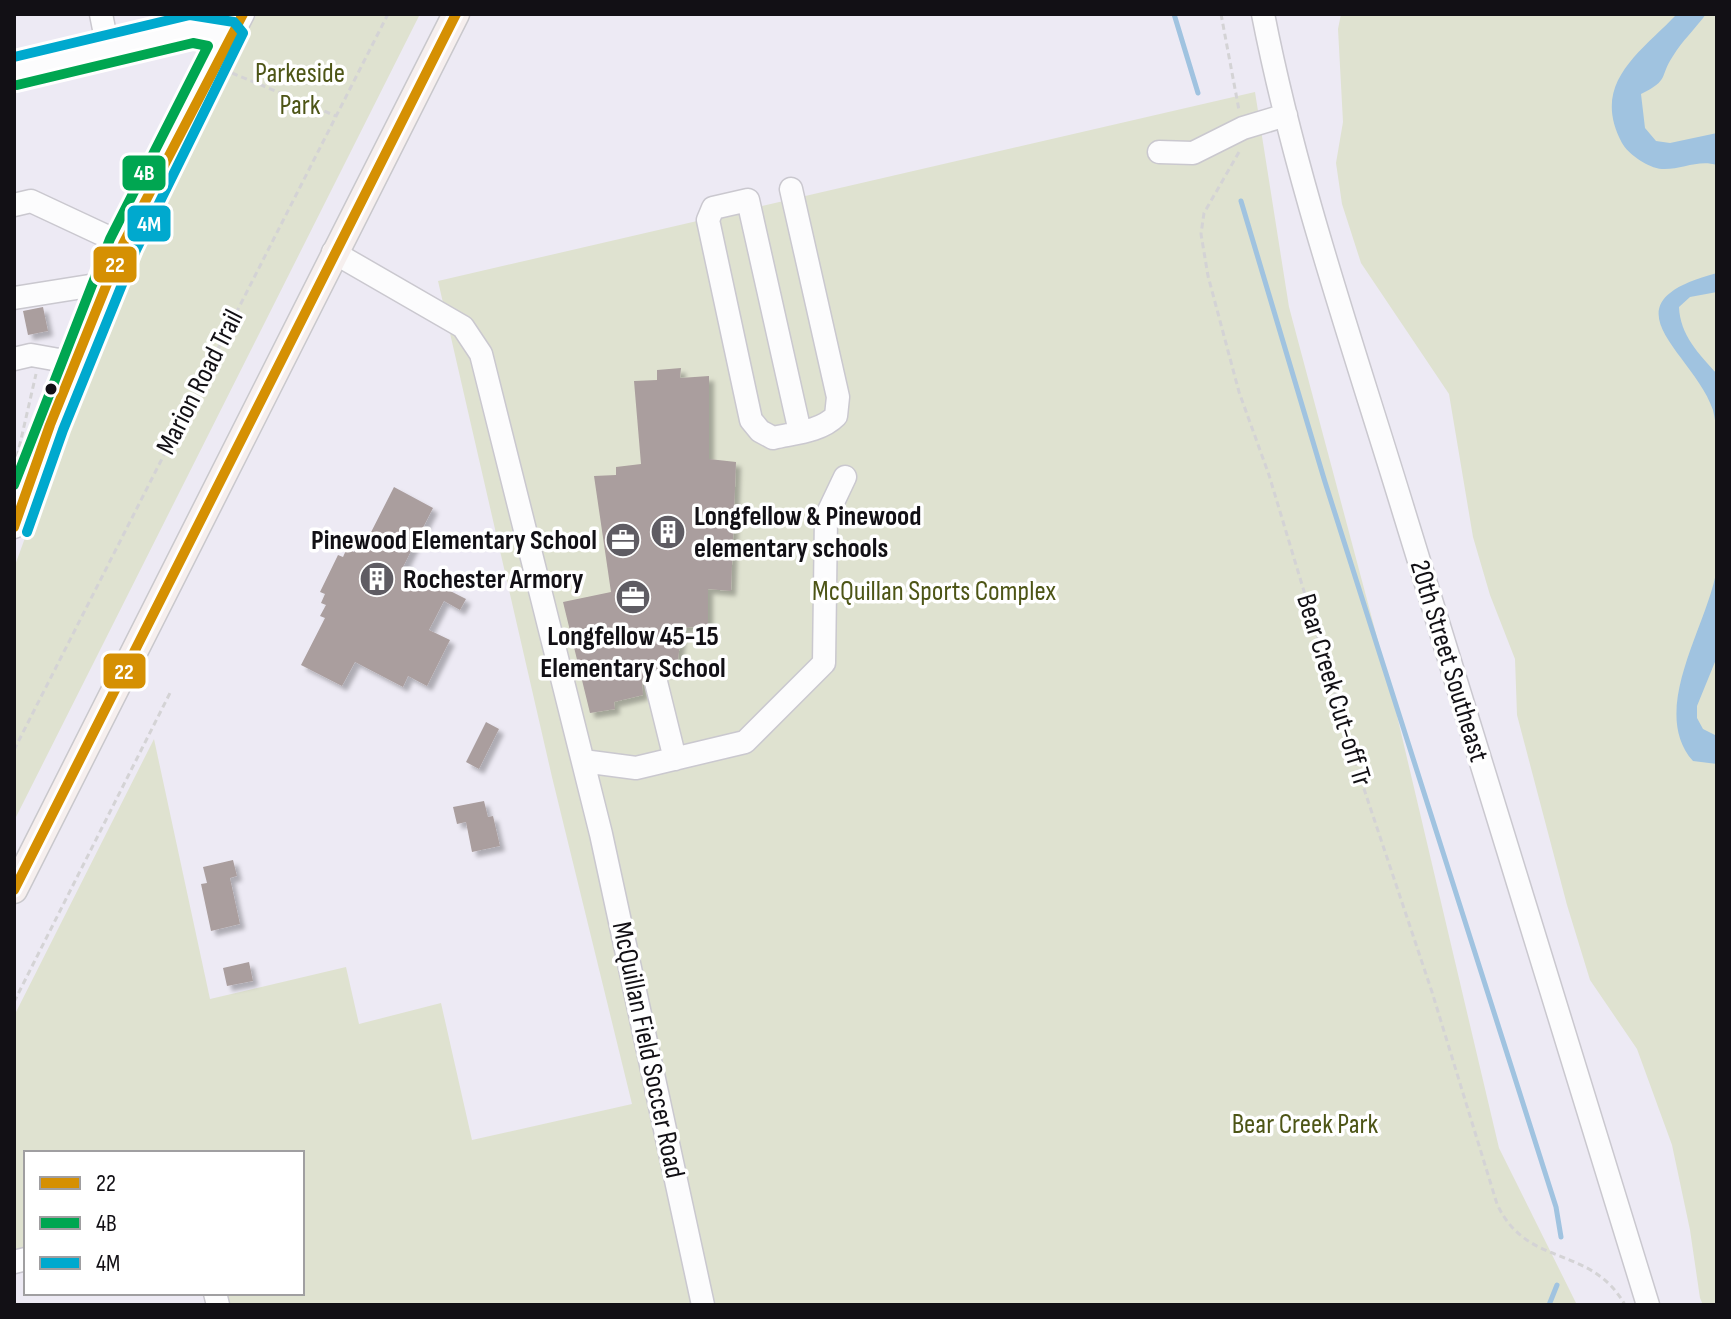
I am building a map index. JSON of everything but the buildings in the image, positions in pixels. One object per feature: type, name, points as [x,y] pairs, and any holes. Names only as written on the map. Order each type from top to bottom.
[{"type":"main road","points":[[14,890],[333,252],[456,14]]},
{"type":"street","points":[[101,14],[108,49]]},
{"type":"street","points":[[14,527],[123,244],[229,35],[243,14]]},
{"type":"street","name":"20th Street Southeast","points":[[1263,14],[1286,115],[1496,820],[1648,1305]]},
{"type":"street","points":[[14,71],[192,29],[229,35]]},
{"type":"street","points":[[1159,152],[1193,153],[1243,128],[1286,115]]},
{"type":"street","points":[[791,189],[838,397],[836,416],[827,425],[800,432],[773,438],[760,431],[751,420],[709,231],[713,208],[748,200],[800,432]]},
{"type":"street","points":[[14,205],[31,201],[123,244]]},
{"type":"street","name":"McQuillan Field Soccer Road","points":[[333,252],[463,327],[481,354],[592,794],[703,1305]]},
{"type":"street","points":[[14,298],[108,283]]},
{"type":"street","points":[[14,359],[44,356],[76,363]]},
{"type":"street","points":[[583,761],[636,768],[745,742],[824,663],[826,517],[845,477]]},
{"type":"street","points":[[656,682],[675,759]]},
{"type":"path","name":"Marion Road Trail","points":[[14,750],[388,14]]},
{"type":"path","name":"Bear Creek Cut-off Tr","points":[[1221,14],[1244,144],[1204,213],[1201,234],[1208,276],[1239,392],[1269,475],[1359,774],[1432,992],[1497,1204],[1510,1230],[1521,1240],[1599,1273],[1616,1289],[1625,1305]]},
{"type":"path","points":[[214,66],[337,116]]},
{"type":"path","points":[[15,467],[44,356]]},
{"type":"path","points":[[14,1002],[171,691]]},
{"type":"green space","name":"Parkeside Park","points":[[257,14],[420,14],[14,821],[14,568],[80,387],[127,277],[243,35]]},
{"type":"green space","points":[[1341,14],[1717,14],[1717,1305],[1703,1305],[1700,1298],[1690,1230],[1672,1145],[1637,1049],[1590,980],[1567,905],[1517,715],[1515,659],[1490,595],[1473,537],[1449,394],[1361,263],[1342,204],[1336,163],[1343,122],[1338,29]]},
{"type":"green space","name":"McQuillan Sports Complex","points":[[1255,92],[1289,307],[1390,686],[1499,1148],[1577,1305],[207,1305],[204,1295],[304,1295],[304,1151],[24,1151],[24,1250],[14,1252],[14,1016],[154,739],[210,999],[346,967],[359,1024],[441,1003],[472,1140],[632,1104],[552,777],[438,281]]},
{"type":"water","points":[[1677,14],[1706,14],[1677,50],[1663,78],[1641,94],[1645,128],[1656,141],[1670,143],[1717,133],[1717,165],[1703,163],[1662,169],[1651,166],[1629,152],[1614,122],[1612,103],[1624,71]]},
{"type":"water","points":[[1717,273],[1717,292],[1690,297],[1679,307],[1687,335],[1717,374],[1717,435],[1713,410],[1703,388],[1663,331],[1659,314],[1664,299],[1682,285]]},
{"type":"water","points":[[1717,568],[1717,657],[1697,706],[1697,718],[1703,729],[1717,736],[1717,764],[1693,761],[1681,740],[1676,717],[1685,667]]},
{"type":"waterway","points":[[1174,14],[1198,93]]},
{"type":"waterway","points":[[1241,201],[1325,482],[1556,1207],[1561,1237]]},
{"type":"waterway","points":[[1549,1305],[1557,1285]]},
{"type":"transit line","name":"22","points":[[14,527],[50,425],[123,244],[243,14]]},
{"type":"transit line","name":"22","points":[[14,890],[456,14]]},
{"type":"transit line","name":"4M","points":[[14,57],[190,15],[234,22],[243,33],[136,250],[63,430],[27,532]]},
{"type":"transit line","name":"4B","points":[[14,485],[110,239],[208,46],[193,43],[17,85]]},
{"type":"place","name":"Longfellow & Pinewood elementary schools","points":[[668,532]]},
{"type":"place","name":"Pinewood Elementary School","points":[[623,540]]},
{"type":"place","name":"Rochester Armory","points":[[377,579]]},
{"type":"place","name":"Longfellow 45-15 Elementary School","points":[[633,597]]},
{"type":"park label","name":"Bear Creek Park","points":[[1305,1124]]}]
